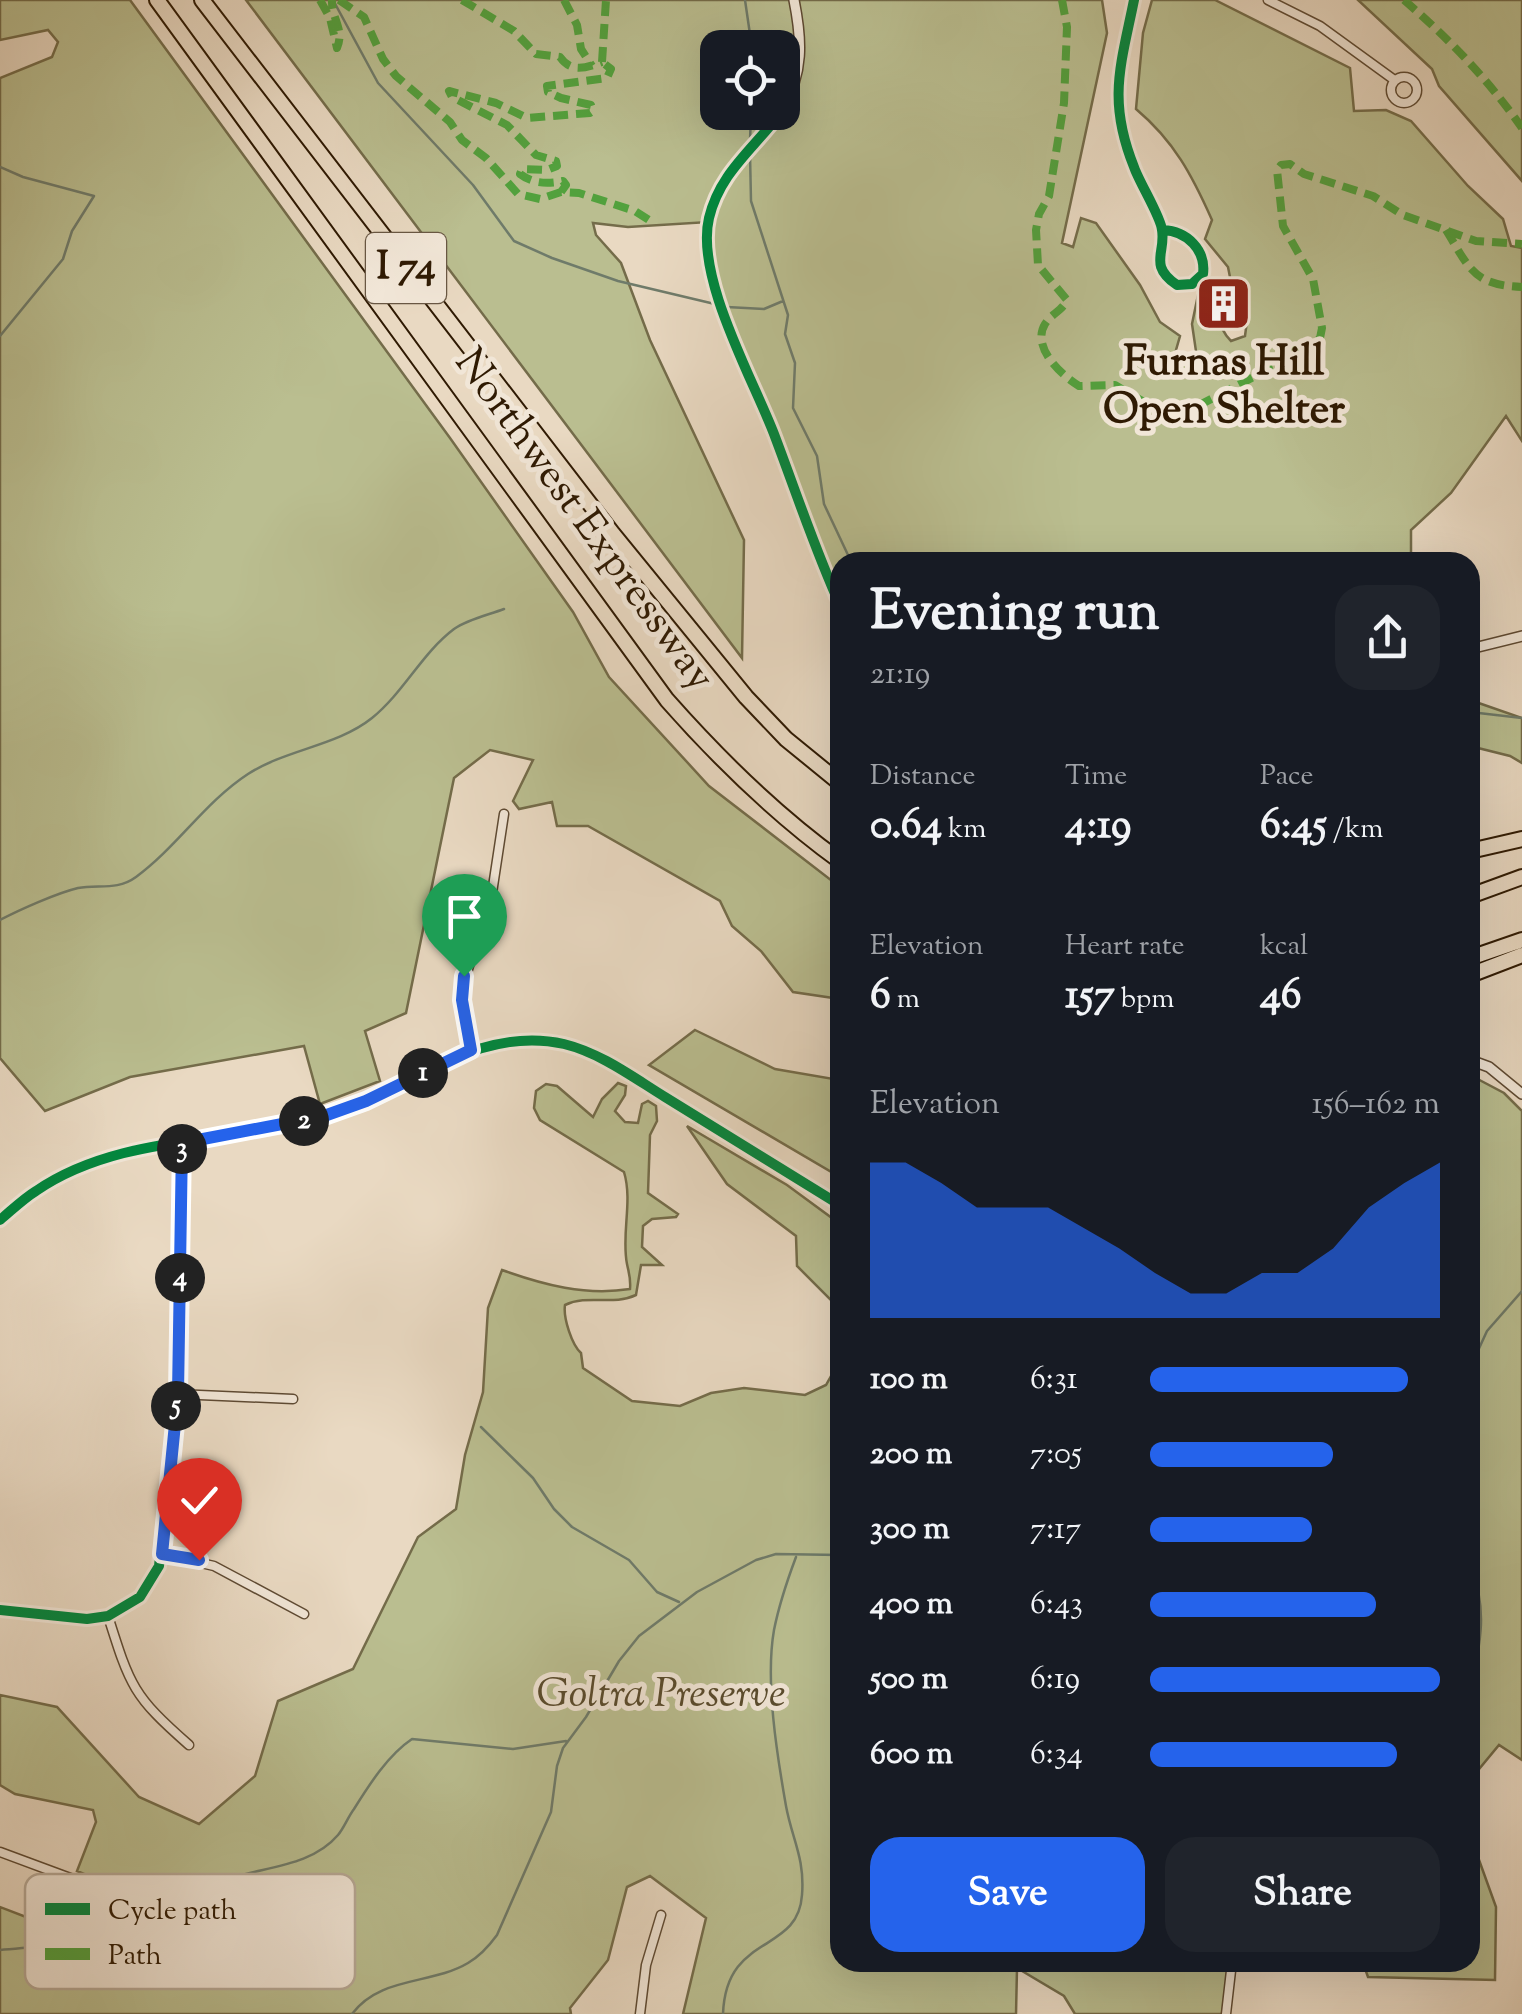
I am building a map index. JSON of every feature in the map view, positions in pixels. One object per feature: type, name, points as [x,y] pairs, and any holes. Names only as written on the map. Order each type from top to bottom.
[{"type":"highway","name":"Northwest Expressway","points":[[157,0],[667,700],[715,754],[772,808],[830,854]]},
{"type":"highway","name":"Northwest Expressway","points":[[202,0],[414,279],[746,697],[786,739],[830,775]]},
{"type":"highway","points":[[1480,849],[1522,839]]},
{"type":"highway","points":[[1480,892],[1522,877]]},
{"type":"highway","points":[[1480,955],[1522,940]]},
{"type":"highway","points":[[1480,971],[1522,955]]},
{"type":"street","points":[[794,0],[798,30]]},
{"type":"street","points":[[1134,0],[1120,54],[1119,113],[1131,160],[1163,230],[1160,259],[1166,276],[1177,285],[1192,284],[1203,274],[1203,256],[1189,239],[1163,230]]},
{"type":"street","points":[[1268,0],[1320,26],[1393,80]]},
{"type":"street","points":[[765,130],[733,166],[716,195],[708,222],[708,255],[728,325],[830,583]]},
{"type":"street","points":[[1480,646],[1522,636]]},
{"type":"street","points":[[471,1050],[462,988],[492,893],[504,814]]},
{"type":"street","points":[[0,1220],[37,1190],[87,1166],[133,1151],[333,1113],[471,1050],[530,1040],[581,1049],[631,1075],[830,1200]]},
{"type":"street","points":[[1480,1064],[1522,1094]]},
{"type":"street","points":[[0,1610],[87,1620],[108,1616],[140,1597],[154,1577],[162,1554],[178,1394],[182,1143]]},
{"type":"street","points":[[178,1394],[293,1398]]},
{"type":"street","points":[[162,1554],[214,1566],[304,1614]]},
{"type":"street","points":[[108,1616],[136,1694],[189,1745]]},
{"type":"street","points":[[0,1852],[60,1874]]},
{"type":"street","points":[[640,2014],[646,1965],[662,1914]]},
{"type":"street","points":[[1226,2014],[1231,1972]]},
{"type":"green space","points":[[0,0],[130,0],[450,438],[573,612],[609,677],[709,786],[830,879],[830,998],[793,992],[761,951],[732,926],[720,901],[588,826],[557,826],[552,802],[519,809],[513,801],[533,760],[490,750],[454,778],[406,1013],[365,1031],[380,1081],[320,1104],[304,1046],[130,1077],[45,1111],[0,1058],[0,78],[52,57],[58,42],[48,30],[0,40]]},
{"type":"green space","points":[[246,0],[1102,0],[1107,33],[1062,243],[1073,247],[1081,218],[1096,223],[1140,285],[1160,322],[1180,336],[1172,364],[1177,378],[1195,377],[1176,369],[1183,353],[1197,358],[1192,324],[1199,290],[1210,300],[1231,341],[1245,336],[1247,321],[1233,292],[1228,267],[1205,239],[1212,220],[1197,188],[1171,146],[1136,109],[1143,33],[1152,0],[1215,0],[1350,68],[1354,111],[1386,110],[1411,121],[1503,219],[1511,246],[1522,248],[1522,441],[1506,416],[1451,493],[1411,530],[1411,552],[830,552],[830,580],[739,355],[708,255],[708,222],[628,227],[593,223],[596,235],[621,263],[650,340],[744,540],[742,658]]},
{"type":"green space","points":[[1358,0],[1522,0],[1522,181],[1439,86],[1432,69]]},
{"type":"green space","points":[[1480,703],[1522,718],[1522,763],[1480,748]]},
{"type":"green space","points":[[695,1030],[775,1069],[830,1078],[830,1171],[649,1065]]},
{"type":"green space","points":[[1480,1080],[1504,1093],[1522,1111],[1522,1760],[1499,1745],[1480,1768]]},
{"type":"green space","name":"Goltra Preserve","points":[[618,1083],[626,1086],[615,1111],[625,1122],[638,1123],[642,1104],[648,1101],[656,1106],[657,1121],[650,1135],[648,1193],[678,1214],[652,1219],[643,1226],[642,1247],[662,1265],[641,1265],[636,1295],[565,1305],[567,1324],[581,1353],[583,1368],[632,1401],[680,1406],[711,1393],[744,1388],[805,1395],[826,1385],[830,1378],[830,1972],[1017,1972],[1016,2014],[683,2014],[706,1918],[650,1876],[627,1887],[608,1960],[570,2008],[571,2014],[0,2014],[0,1907],[25,1917],[25,1989],[355,1989],[355,1874],[77,1871],[96,1822],[93,1810],[15,1794],[0,1785],[0,1695],[57,1707],[139,1797],[199,1824],[255,1776],[278,1701],[353,1669],[418,1537],[456,1509],[465,1455],[483,1392],[488,1308],[502,1270],[565,1288],[630,1289],[624,1172],[540,1120],[534,1108],[536,1091],[546,1084],[557,1086],[593,1117],[602,1099]]},
{"type":"green space","points":[[687,1126],[787,1185],[830,1217],[830,1299],[797,1266],[796,1236],[727,1184]]},
{"type":"green space","points":[[1480,1863],[1496,1907],[1495,1980],[1368,1977],[1366,1972],[1480,1972]]},
{"type":"green space","points":[[1024,1972],[1231,1972],[1226,2014],[1075,2014],[1064,1996]]},
{"type":"waterway","points":[[333,0],[378,83],[473,185],[514,241],[618,281],[719,305]]},
{"type":"waterway","points":[[745,0],[749,30]]},
{"type":"waterway","points":[[750,130],[750,141]]},
{"type":"waterway","points":[[750,154],[751,201],[788,315],[785,334],[795,363],[793,408],[817,456],[824,504],[847,552]]},
{"type":"waterway","points":[[0,167],[94,196],[72,231],[63,259],[0,336]]},
{"type":"waterway","points":[[727,307],[764,309],[783,301]]},
{"type":"waterway","points":[[0,920],[69,890],[115,886],[136,877],[248,774],[372,718],[454,629],[504,609]]},
{"type":"waterway","points":[[1480,713],[1522,718]]},
{"type":"waterway","points":[[1480,1346],[1487,1331],[1522,1291]]},
{"type":"waterway","points":[[481,1427],[533,1478],[572,1527],[629,1560],[657,1592],[679,1602]]},
{"type":"waterway","points":[[352,2014],[377,1993],[468,1963],[494,1939],[551,1812],[563,1748],[639,1636],[697,1592],[756,1560],[776,1554],[830,1555]]},
{"type":"waterway","points":[[723,2014],[727,1988],[736,1969],[788,1927],[798,1914],[802,1895],[800,1859],[779,1764],[771,1672],[776,1621],[796,1557]]},
{"type":"waterway","points":[[1480,1604],[1480,1633]]},
{"type":"waterway","points":[[245,1874],[290,1863],[324,1848],[340,1832],[380,1771],[412,1739],[513,1749],[566,1741]]},
{"type":"waterway","points":[[0,1950],[25,1948]]},
{"type":"marked path","points":[[320,0],[330,18],[337,48],[339,35],[332,0]]},
{"type":"marked path","points":[[339,0],[364,17],[383,59],[396,76],[450,122],[462,140],[486,158],[518,194],[540,199],[561,192],[579,193],[635,211],[655,224]]},
{"type":"marked path","points":[[462,0],[514,31],[536,54],[560,57],[574,67],[602,62]]},
{"type":"marked path","points":[[564,0],[577,25],[581,49],[592,66]]},
{"type":"marked path","points":[[602,62],[606,0]]},
{"type":"marked path","points":[[1062,0],[1067,27],[1064,103],[1049,196],[1036,230],[1038,265],[1067,300],[1045,324],[1042,342],[1050,360],[1079,386],[1115,385],[1156,409],[1190,410],[1263,372],[1289,363],[1320,338],[1322,328],[1313,279],[1283,226],[1277,170],[1281,165],[1290,164],[1304,174],[1373,196],[1403,215],[1476,241],[1522,244]]},
{"type":"marked path","points":[[1404,0],[1467,60],[1522,128]]},
{"type":"marked path","points":[[561,192],[566,185],[563,181],[541,182],[520,174],[522,169],[547,170],[557,166],[556,161],[536,155],[507,125],[452,97],[449,91],[496,103],[527,118],[590,113],[591,105],[561,98],[548,92],[547,86],[607,78],[611,69],[602,62]]},
{"type":"marked path","points":[[1446,230],[1475,272],[1493,283],[1522,287]]},
{"type":"cycle path","points":[[1134,0],[1119,83],[1121,122],[1134,167],[1161,224],[1163,271],[1177,285],[1192,284],[1203,274],[1198,250],[1187,238],[1163,230]]},
{"type":"cycle path","points":[[766,130],[739,162],[714,202],[707,242],[710,269],[728,327],[830,581]]},
{"type":"cycle path","points":[[0,1220],[36,1191],[69,1172],[104,1159],[329,1115],[472,1051],[532,1040],[564,1044],[604,1060],[830,1199]]},
{"type":"cycle path","points":[[0,1610],[87,1619],[108,1616],[140,1597],[159,1566],[177,1394],[183,1143]]},
{"type":"place","name":"Furnas Hill Open Shelter","points":[[1224,304]]},
{"type":"route","points":[[199,1560],[162,1554],[178,1394],[182,1143],[324,1116],[366,1101],[471,1050],[462,1000],[464,976]]}]
